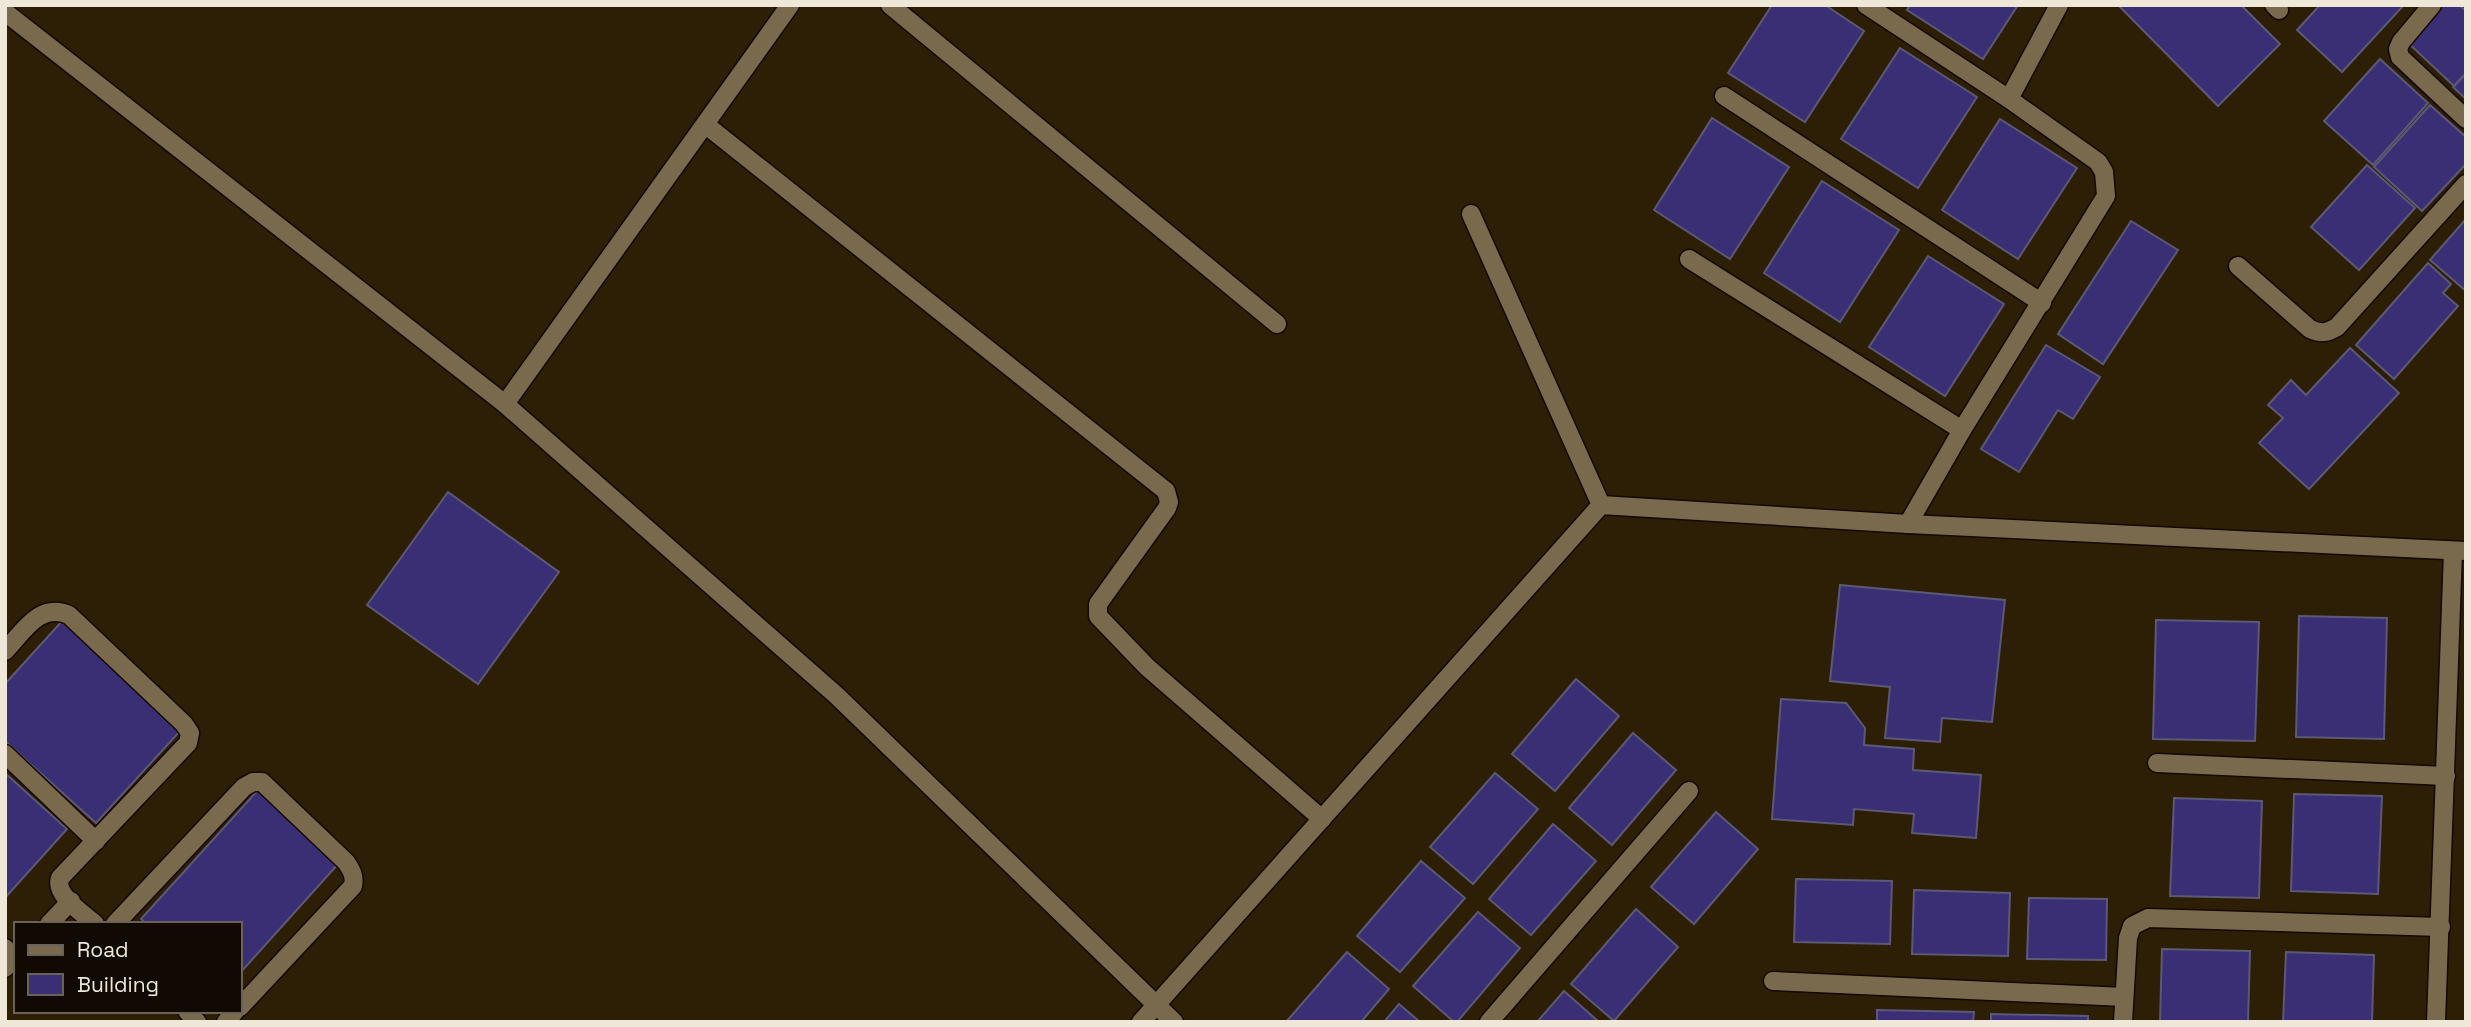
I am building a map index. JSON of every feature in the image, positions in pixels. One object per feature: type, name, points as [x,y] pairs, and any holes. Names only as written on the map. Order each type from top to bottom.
[{"type":"street","points":[[505,404],[790,5]]},
{"type":"street","points":[[890,5],[1277,324]]},
{"type":"street","points":[[1866,5],[2009,99],[2098,162],[2106,183],[2106,196],[1962,430],[1909,524]]},
{"type":"street","points":[[2009,99],[2059,5]]},
{"type":"street","points":[[2432,5],[2401,42],[2398,49],[2400,57],[2466,119]]},
{"type":"street","points":[[15,12],[505,404],[836,695],[1174,1022]]},
{"type":"street","points":[[1724,96],[2042,303]]},
{"type":"street","points":[[706,125],[1161,486],[1168,496],[1167,508],[1098,604],[1098,616],[1147,667],[1322,819]]},
{"type":"street","points":[[2238,266],[2310,329],[2319,333],[2329,332],[2337,327],[2466,184]]},
{"type":"street","points":[[1471,214],[1601,505]]},
{"type":"street","points":[[1689,259],[1962,430]]},
{"type":"street","points":[[1141,1022],[1601,505]]},
{"type":"street","points":[[1601,505],[1909,524],[2460,551],[2446,776],[2437,1022]]},
{"type":"street","points":[[5,651],[38,617],[50,610],[60,611],[69,615],[190,733],[188,743],[60,878],[58,885],[61,893],[93,922]]},
{"type":"street","points":[[5,754],[96,841]]},
{"type":"street","points":[[2157,763],[2446,776]]},
{"type":"street","points":[[117,922],[244,787],[253,782],[262,782],[346,862],[354,879],[353,886],[242,1005]]},
{"type":"street","points":[[1489,1022],[1689,791]]},
{"type":"street","points":[[50,922],[71,901]]},
{"type":"street","points":[[2123,1022],[2128,938],[2132,926],[2148,918],[2441,928]]},
{"type":"street","points":[[1773,981],[2124,997]]},
{"type":"building","points":[[1772,5],[1825,5],[1864,31],[1805,122],[1728,73]]},
{"type":"building","points":[[1910,5],[2018,5],[1983,59],[1907,10]]},
{"type":"building","points":[[2118,5],[2241,5],[2280,44],[2218,106]]},
{"type":"building","points":[[2320,5],[2404,5],[2342,72],[2297,30]]},
{"type":"building","points":[[2437,5],[2459,5],[2466,11],[2466,73],[2454,86],[2405,40]]},
{"type":"building","points":[[1900,48],[1977,97],[1918,188],[1841,139]]},
{"type":"building","points":[[2380,59],[2428,103],[2373,165],[2324,121]]},
{"type":"building","points":[[2466,74],[2466,99],[2453,87]]},
{"type":"building","points":[[2430,105],[2466,137],[2466,164],[2422,211],[2374,167]]},
{"type":"building","points":[[1712,118],[1789,167],[1730,259],[1654,210]]},
{"type":"building","points":[[2000,119],[2077,168],[2018,259],[1942,210]]},
{"type":"building","points":[[2367,165],[2415,208],[2359,270],[2311,227]]},
{"type":"building","points":[[1822,181],[1899,230],[1840,322],[1764,273]]},
{"type":"building","points":[[2466,219],[2466,291],[2430,260]]},
{"type":"building","points":[[2131,221],[2178,250],[2103,364],[2058,334]]},
{"type":"building","points":[[1928,256],[2004,304],[1945,396],[1869,347]]},
{"type":"building","points":[[2428,263],[2451,284],[2443,293],[2458,306],[2394,379],[2356,345]]},
{"type":"building","points":[[2046,345],[2100,377],[2073,419],[2058,410],[2019,472],[1981,449]]},
{"type":"building","points":[[2350,348],[2399,393],[2309,489],[2259,443],[2283,418],[2268,405],[2291,380],[2306,395]]},
{"type":"building","points":[[448,492],[559,572],[478,684],[367,605]]},
{"type":"building","points":[[1840,585],[2005,600],[1992,722],[1942,718],[1940,742],[1885,738],[1890,687],[1830,681]]},
{"type":"building","points":[[2299,616],[2387,618],[2384,739],[2296,737]]},
{"type":"building","points":[[63,620],[181,730],[96,823],[5,741],[5,684]]},
{"type":"building","points":[[2156,620],[2259,622],[2255,741],[2153,739]]},
{"type":"building","points":[[1576,679],[1619,716],[1555,791],[1512,754]]},
{"type":"building","points":[[1781,699],[1846,703],[1865,728],[1864,745],[1914,749],[1913,770],[1981,775],[1976,838],[1912,833],[1914,814],[1854,809],[1853,825],[1772,819]]},
{"type":"building","points":[[1633,733],[1676,770],[1612,845],[1569,808]]},
{"type":"building","points":[[5,773],[67,829],[5,898]]},
{"type":"building","points":[[1495,773],[1538,809],[1473,884],[1430,847]]},
{"type":"building","points":[[258,790],[339,863],[242,971],[242,922],[144,922],[141,919]]},
{"type":"building","points":[[2294,794],[2382,796],[2378,894],[2291,891]]},
{"type":"building","points":[[2174,798],[2262,801],[2259,898],[2170,896]]},
{"type":"building","points":[[1716,812],[1758,849],[1694,924],[1651,887]]},
{"type":"building","points":[[1553,824],[1596,861],[1531,935],[1489,899]]},
{"type":"building","points":[[1421,861],[1465,898],[1400,972],[1357,936]]},
{"type":"building","points":[[1796,879],[1892,881],[1890,944],[1794,942]]},
{"type":"building","points":[[1914,890],[2010,893],[2008,956],[1912,954]]},
{"type":"building","points":[[2029,898],[2107,899],[2106,960],[2027,959]]},
{"type":"building","points":[[1636,909],[1678,947],[1614,1021],[1571,984]]},
{"type":"building","points":[[1478,912],[1520,948],[1457,1022],[1454,1022],[1413,986]]},
{"type":"building","points":[[2162,949],[2250,951],[2248,1022],[2160,1022]]},
{"type":"building","points":[[1347,952],[1389,989],[1361,1022],[1286,1022]]},
{"type":"building","points":[[2286,952],[2374,955],[2372,1022],[2283,1022]]},
{"type":"building","points":[[1564,991],[1599,1022],[1537,1022]]},
{"type":"building","points":[[1399,1004],[1420,1022],[1384,1022]]},
{"type":"building","points":[[1877,1010],[1974,1012],[1973,1022],[1877,1022]]},
{"type":"building","points":[[1991,1014],[2088,1016],[2088,1022],[1991,1022]]}]
